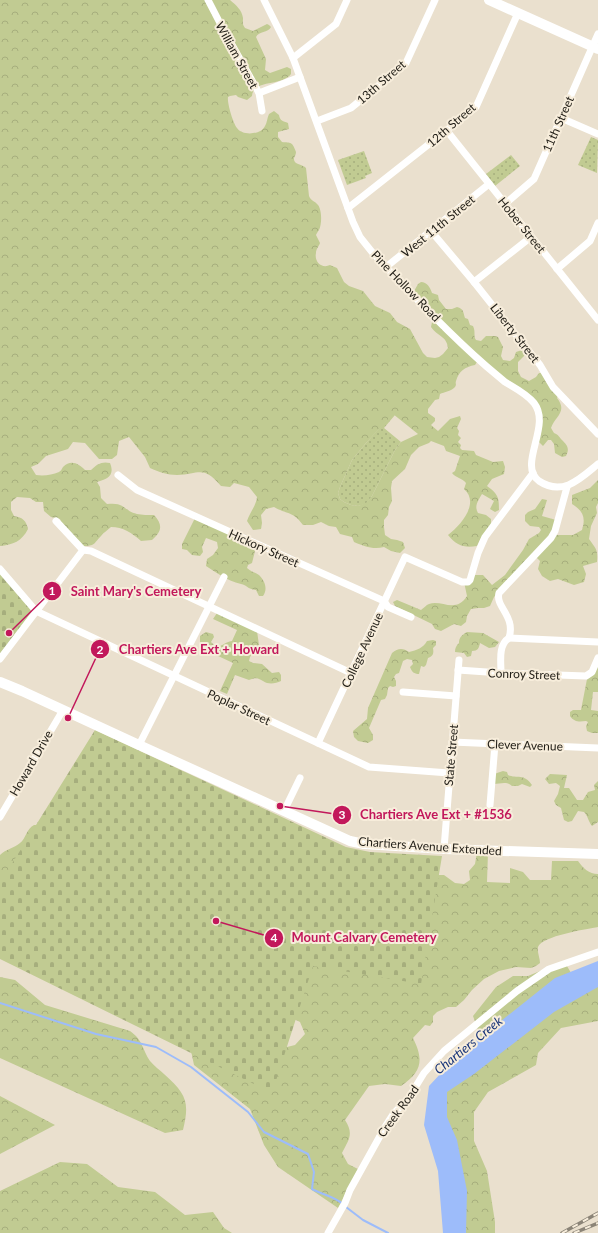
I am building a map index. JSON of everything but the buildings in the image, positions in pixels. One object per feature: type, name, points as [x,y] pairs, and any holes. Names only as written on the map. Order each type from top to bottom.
[{"type":"street","name":"William Street","points":[[208,0],[259,93],[262,111]]},
{"type":"street","name":"Pine Hollow Road","points":[[264,0],[293,58],[360,237],[386,267],[486,366],[534,403],[539,411],[539,428],[532,460],[533,473]]},
{"type":"street","points":[[293,58],[336,24],[346,0]]},
{"type":"street","name":"13th Street","points":[[317,121],[352,108],[406,63],[435,0]]},
{"type":"street","points":[[489,0],[595,48]]},
{"type":"street","name":"12th Street","points":[[348,208],[476,107],[518,13]]},
{"type":"street","name":"11th Street","points":[[505,204],[534,179],[561,118],[595,48],[598,34]]},
{"type":"street","points":[[259,93],[300,77]]},
{"type":"street","points":[[561,118],[598,134]]},
{"type":"street","name":"Hober Street","points":[[446,131],[598,320]]},
{"type":"street","name":"West 11th Street","points":[[386,267],[489,184]]},
{"type":"street","points":[[557,268],[590,241],[598,223]]},
{"type":"street","name":"Liberty Street","points":[[431,231],[540,365],[553,387],[598,434]]},
{"type":"street","points":[[474,282],[531,237]]},
{"type":"street","points":[[533,473],[536,478],[545,484],[567,487],[598,464]]},
{"type":"street","name":"College Avenue","points":[[318,743],[405,557],[462,582],[468,582],[485,537],[533,473]]},
{"type":"street","name":"Hickory Street","points":[[118,475],[137,490],[384,601],[388,607],[411,617]]},
{"type":"street","points":[[510,638],[510,623],[507,614],[499,603],[499,594],[551,538],[555,531],[567,487]]},
{"type":"street","points":[[56,521],[83,550],[91,551],[352,673]]},
{"type":"street","points":[[0,659],[83,550]]},
{"type":"street","points":[[0,568],[36,611]]},
{"type":"street","points":[[139,746],[224,577]]},
{"type":"street","name":"Poplar Street","points":[[36,611],[174,677],[369,767],[449,774]]},
{"type":"street","points":[[501,673],[502,646],[505,641],[510,638],[598,642]]},
{"type":"street","name":"Conroy Street","points":[[458,670],[586,676],[590,674],[598,658]]},
{"type":"street","name":"State Street","points":[[444,849],[458,660]]},
{"type":"street","name":"Chartiers Avenue Extended","points":[[0,682],[350,841],[370,844],[444,849],[598,854]]},
{"type":"street","points":[[403,692],[456,696]]},
{"type":"street","name":"Howard Drive","points":[[0,817],[63,710]]},
{"type":"street","name":"Clever Avenue","points":[[452,742],[598,748]]},
{"type":"street","points":[[490,806],[495,744]]},
{"type":"street","points":[[284,812],[300,778]]},
{"type":"street","name":"Creek Road","points":[[328,1233],[385,1127],[394,1113],[408,1099],[434,1061],[517,991],[549,969],[598,952]]},
{"type":"green space","points":[[0,0],[230,0],[240,10],[245,28],[253,31],[267,24],[271,27],[256,37],[266,59],[265,70],[270,73],[287,67],[291,69],[291,74],[281,81],[257,87],[252,96],[247,100],[236,95],[228,97],[229,108],[235,125],[239,131],[256,133],[263,129],[266,125],[269,114],[274,111],[279,115],[281,120],[288,123],[289,129],[278,132],[278,137],[282,142],[292,144],[296,152],[294,158],[295,162],[306,168],[309,196],[318,205],[320,210],[321,224],[316,235],[320,243],[316,250],[316,259],[319,264],[324,266],[330,265],[337,268],[344,282],[349,286],[363,291],[375,306],[390,313],[397,322],[410,329],[423,353],[427,357],[439,357],[448,348],[444,338],[431,327],[432,322],[434,321],[477,362],[475,365],[465,368],[461,372],[457,378],[455,387],[440,394],[439,399],[435,400],[428,409],[428,413],[435,418],[435,421],[431,425],[438,431],[450,419],[460,416],[461,419],[457,428],[459,431],[458,435],[461,438],[458,442],[461,445],[460,448],[462,450],[474,451],[476,455],[493,462],[503,461],[505,467],[504,474],[492,479],[487,486],[494,491],[497,496],[499,510],[495,512],[490,509],[494,501],[482,494],[476,508],[478,513],[486,515],[491,519],[491,525],[477,546],[468,547],[458,544],[451,539],[448,535],[458,526],[467,514],[470,501],[464,489],[466,483],[452,473],[455,471],[460,456],[446,451],[444,446],[431,441],[419,447],[411,455],[405,469],[392,481],[392,501],[389,507],[388,515],[384,520],[384,527],[385,535],[391,539],[403,542],[405,548],[400,553],[391,551],[384,547],[372,548],[354,542],[352,537],[340,534],[336,527],[329,526],[321,522],[313,525],[303,525],[293,515],[274,507],[266,509],[261,515],[261,529],[253,530],[247,521],[257,497],[249,487],[234,483],[230,487],[221,486],[210,475],[201,472],[173,475],[150,468],[145,457],[129,437],[119,441],[117,455],[112,459],[99,459],[85,443],[73,442],[68,449],[46,456],[38,464],[31,467],[36,475],[45,475],[59,472],[69,463],[78,464],[85,470],[91,470],[95,466],[104,462],[110,463],[112,471],[110,476],[97,482],[100,487],[101,498],[107,504],[121,505],[137,514],[154,515],[159,522],[160,528],[158,534],[152,540],[141,541],[127,531],[111,527],[103,533],[94,544],[90,546],[82,546],[62,525],[60,519],[51,517],[44,511],[43,502],[36,502],[30,498],[17,497],[11,502],[11,510],[14,516],[25,521],[28,529],[23,537],[17,542],[0,546]],"holes":[[[393,414],[418,434],[401,442],[395,450],[372,496],[366,503],[358,506],[351,505],[340,499],[338,493],[352,460]]]},
{"type":"green space","points":[[591,137],[598,140],[597,173],[578,165]]},
{"type":"green space","points":[[364,151],[372,173],[365,176],[366,178],[347,185],[338,160]]},
{"type":"green space","points":[[511,155],[520,166],[495,186],[486,174]]},
{"type":"green space","points":[[421,282],[428,285],[432,293],[438,295],[439,300],[446,309],[457,307],[462,310],[465,318],[468,319],[470,325],[473,326],[476,340],[481,341],[486,336],[498,337],[503,347],[501,356],[503,360],[510,361],[514,358],[516,352],[522,350],[525,355],[518,362],[518,371],[521,377],[529,381],[536,377],[539,373],[543,373],[558,396],[557,398],[560,403],[560,414],[551,428],[554,433],[558,435],[567,445],[568,451],[566,456],[562,457],[555,453],[554,444],[551,440],[548,440],[543,446],[538,441],[536,404],[499,376],[413,293],[418,284]]},
{"type":"green space","points":[[393,413],[395,415],[384,428],[401,442],[395,450],[372,496],[366,504],[358,506],[344,502],[340,499],[338,493],[352,460]]},
{"type":"green space","points":[[598,480],[597,513],[591,526],[589,539],[596,549],[597,562],[583,566],[586,574],[584,582],[574,585],[558,579],[550,581],[542,576],[538,569],[540,561],[533,554],[494,597],[490,606],[471,609],[467,616],[466,622],[461,626],[454,624],[441,631],[435,629],[432,624],[395,606],[393,602],[397,600],[421,610],[428,604],[434,603],[448,605],[458,604],[467,596],[464,582],[474,575],[483,575],[492,585],[505,575],[529,539],[541,530],[539,527],[530,526],[525,521],[525,515],[535,509],[542,499],[547,500],[542,516],[556,520],[557,535],[573,535],[582,530],[584,521],[583,515],[579,509],[572,504],[572,495],[590,488]]},
{"type":"green space","points":[[195,518],[254,546],[255,551],[252,563],[248,565],[247,568],[259,575],[263,580],[266,588],[263,596],[259,596],[256,590],[227,579],[206,566],[207,559],[213,555],[218,548],[217,542],[206,538],[202,547],[203,552],[200,556],[192,555],[187,550],[182,549],[182,544]]},
{"type":"green space","points":[[0,571],[34,611],[0,654]]},
{"type":"green space","points":[[217,613],[257,631],[259,645],[250,657],[249,661],[262,664],[272,673],[279,672],[281,675],[281,681],[267,683],[257,678],[249,680],[235,675],[227,694],[220,691],[233,663],[199,647],[200,636],[206,632],[213,634],[214,637],[211,642],[216,647],[232,641],[237,630],[213,619]]},
{"type":"green space","points":[[467,632],[483,633],[499,642],[495,647],[489,648],[480,643],[478,649],[472,651],[471,656],[467,657],[464,653],[455,652],[455,648],[462,635]]},
{"type":"green space","points":[[427,641],[436,641],[436,645],[433,648],[433,654],[428,658],[424,667],[421,666],[419,674],[414,673],[410,667],[413,664],[412,660],[407,659],[403,661],[399,673],[394,677],[396,686],[390,686],[388,688],[387,695],[385,699],[381,700],[369,728],[373,735],[373,740],[368,743],[358,741],[354,737],[353,731],[367,719],[368,708],[392,653],[400,649],[409,652],[422,647]]},
{"type":"green space","points":[[598,666],[598,692],[593,692],[591,710],[598,711],[598,733],[592,733],[587,731],[586,726],[588,722],[575,720],[570,716],[570,712],[573,710],[581,710],[587,679]]},
{"type":"green space","points":[[95,730],[346,847],[370,852],[442,856],[421,984],[313,966],[272,1093],[0,959],[0,883]]},
{"type":"green space","points":[[503,771],[507,772],[508,775],[526,779],[532,785],[530,787],[522,784],[512,786],[506,783],[494,784],[494,774]]},
{"type":"green space","points":[[550,774],[567,775],[564,788],[569,788],[577,800],[583,800],[588,792],[595,790],[594,785],[598,781],[598,822],[592,826],[584,812],[578,811],[572,821],[568,822],[564,820],[561,808],[556,805],[554,801],[560,786],[556,783],[549,784],[545,779]]},
{"type":"green space","points":[[34,825],[37,825],[0,925],[0,855],[18,845],[29,829]]},
{"type":"green space","points":[[477,852],[488,853],[487,882],[510,883],[510,868],[523,872],[530,880],[551,880],[552,861],[578,861],[586,870],[598,874],[598,927],[556,936],[541,943],[538,947],[540,963],[536,966],[531,968],[516,967],[499,971],[484,979],[456,1007],[448,1007],[437,1012],[433,1016],[433,1022],[430,1026],[425,1025],[413,1038],[417,1046],[420,1059],[417,1070],[413,1076],[401,1086],[385,1084],[369,1086],[345,1120],[348,1125],[350,1136],[342,1153],[348,1164],[358,1169],[338,1208],[278,1167],[264,1145],[250,1109],[194,1065],[190,1046],[275,1050],[295,1045],[305,1034],[300,1022],[278,1011],[265,1000],[431,875],[444,875],[455,883],[464,884],[470,880],[469,871],[475,864]]},
{"type":"green space","points":[[564,961],[577,983],[598,978],[598,1021],[561,1028],[538,1053],[536,1065],[488,1092],[474,1112],[474,1141],[487,1171],[495,1222],[495,1233],[459,1233],[442,1095],[488,1049],[479,1033],[473,1016],[496,987],[513,976],[528,976]]},
{"type":"green space","points":[[0,977],[15,980],[45,1005],[130,1031],[134,1034],[140,1041],[147,1057],[153,1065],[182,1093],[186,1105],[183,1130],[165,1133],[0,1058]]},
{"type":"green space","points":[[0,1096],[55,1125],[0,1154]]},
{"type":"green space","points":[[60,1162],[87,1164],[118,1187],[155,1192],[185,1215],[213,1212],[224,1228],[232,1233],[0,1233],[0,1191]]},
{"type":"water","points":[[598,961],[598,987],[554,1012],[474,1074],[447,1092],[447,1117],[457,1140],[467,1191],[466,1233],[443,1233],[438,1171],[424,1125],[429,1086],[457,1056],[555,978]]},
{"type":"waterway","points":[[0,1003],[96,1034],[156,1047],[191,1067],[248,1112],[264,1132],[308,1154],[314,1172],[312,1189],[343,1204]]},
{"type":"waterway","points":[[346,1207],[363,1220],[388,1233]]},
{"type":"railway","points":[[562,1233],[598,1213]]},
{"type":"railway","points":[[574,1233],[598,1223]]},
{"type":"place","name":"Saint Mary's Cemetery","points":[[9,633]]},
{"type":"place","name":"Chartiers Ave Ext + Howard","points":[[68,718]]},
{"type":"place","name":"Chartiers Ave Ext + #1536","points":[[280,806]]},
{"type":"place","name":"Mount Calvary Cemetery","points":[[216,921]]},
{"type":"water label","name":"Chartiers Creek","points":[[468,1045]]}]
